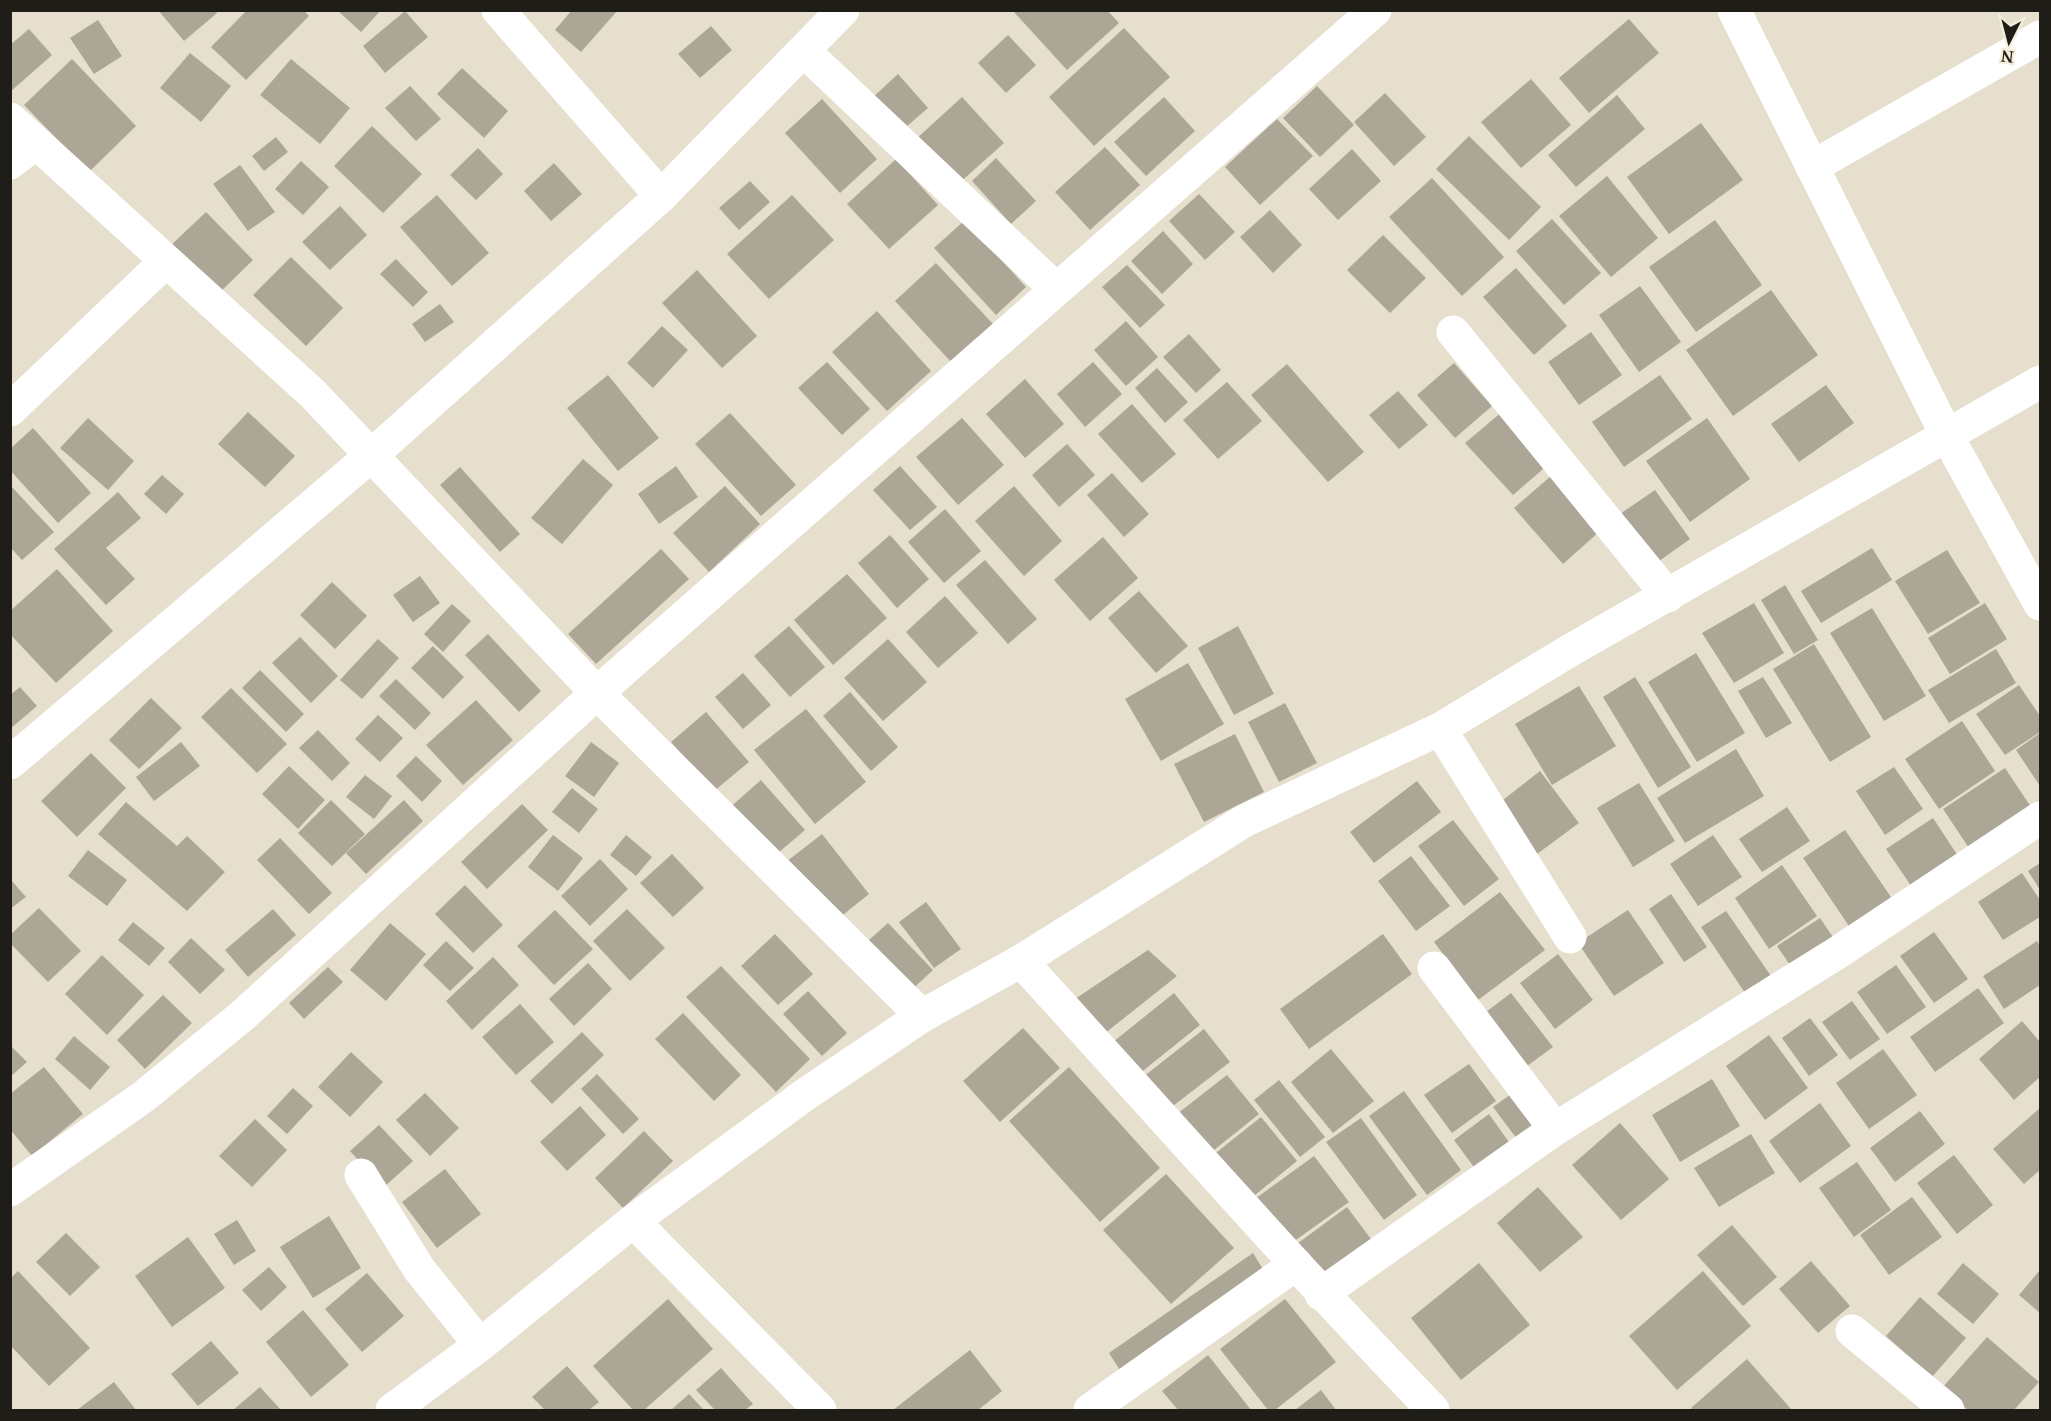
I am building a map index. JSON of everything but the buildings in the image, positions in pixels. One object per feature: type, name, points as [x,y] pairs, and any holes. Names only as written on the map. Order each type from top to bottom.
[{"type":"street","points":[[498,10],[661,196]]},
{"type":"street","points":[[10,763],[373,454],[661,196],[843,10]]},
{"type":"street","points":[[10,1190],[143,1097],[242,1016],[597,693],[1375,10]]},
{"type":"street","points":[[1734,10],[1946,434],[2040,604]]},
{"type":"street","points":[[1812,167],[2040,37]]},
{"type":"street","points":[[804,51],[1056,289]]},
{"type":"street","points":[[10,119],[23,153],[166,261],[312,393],[373,454],[597,693],[922,1016]]},
{"type":"street","points":[[10,410],[166,261]]},
{"type":"street","points":[[1453,332],[1668,596]]},
{"type":"street","points":[[392,1410],[480,1345],[633,1221],[803,1096],[922,1016],[1021,961],[1244,821],[1440,729],[1946,434],[2040,382]]},
{"type":"street","points":[[1440,729],[1570,937]]},
{"type":"street","points":[[1321,1294],[1555,1130],[1837,952],[2040,818]]},
{"type":"street","points":[[1021,961],[1321,1294],[1433,1410]]},
{"type":"street","points":[[1434,968],[1555,1130]]},
{"type":"street","points":[[361,1174],[419,1269],[480,1345]]},
{"type":"street","points":[[633,1221],[820,1410]]},
{"type":"street","points":[[1090,1410],[1296,1264]]},
{"type":"street","points":[[1852,1331],[1948,1410]]}]
